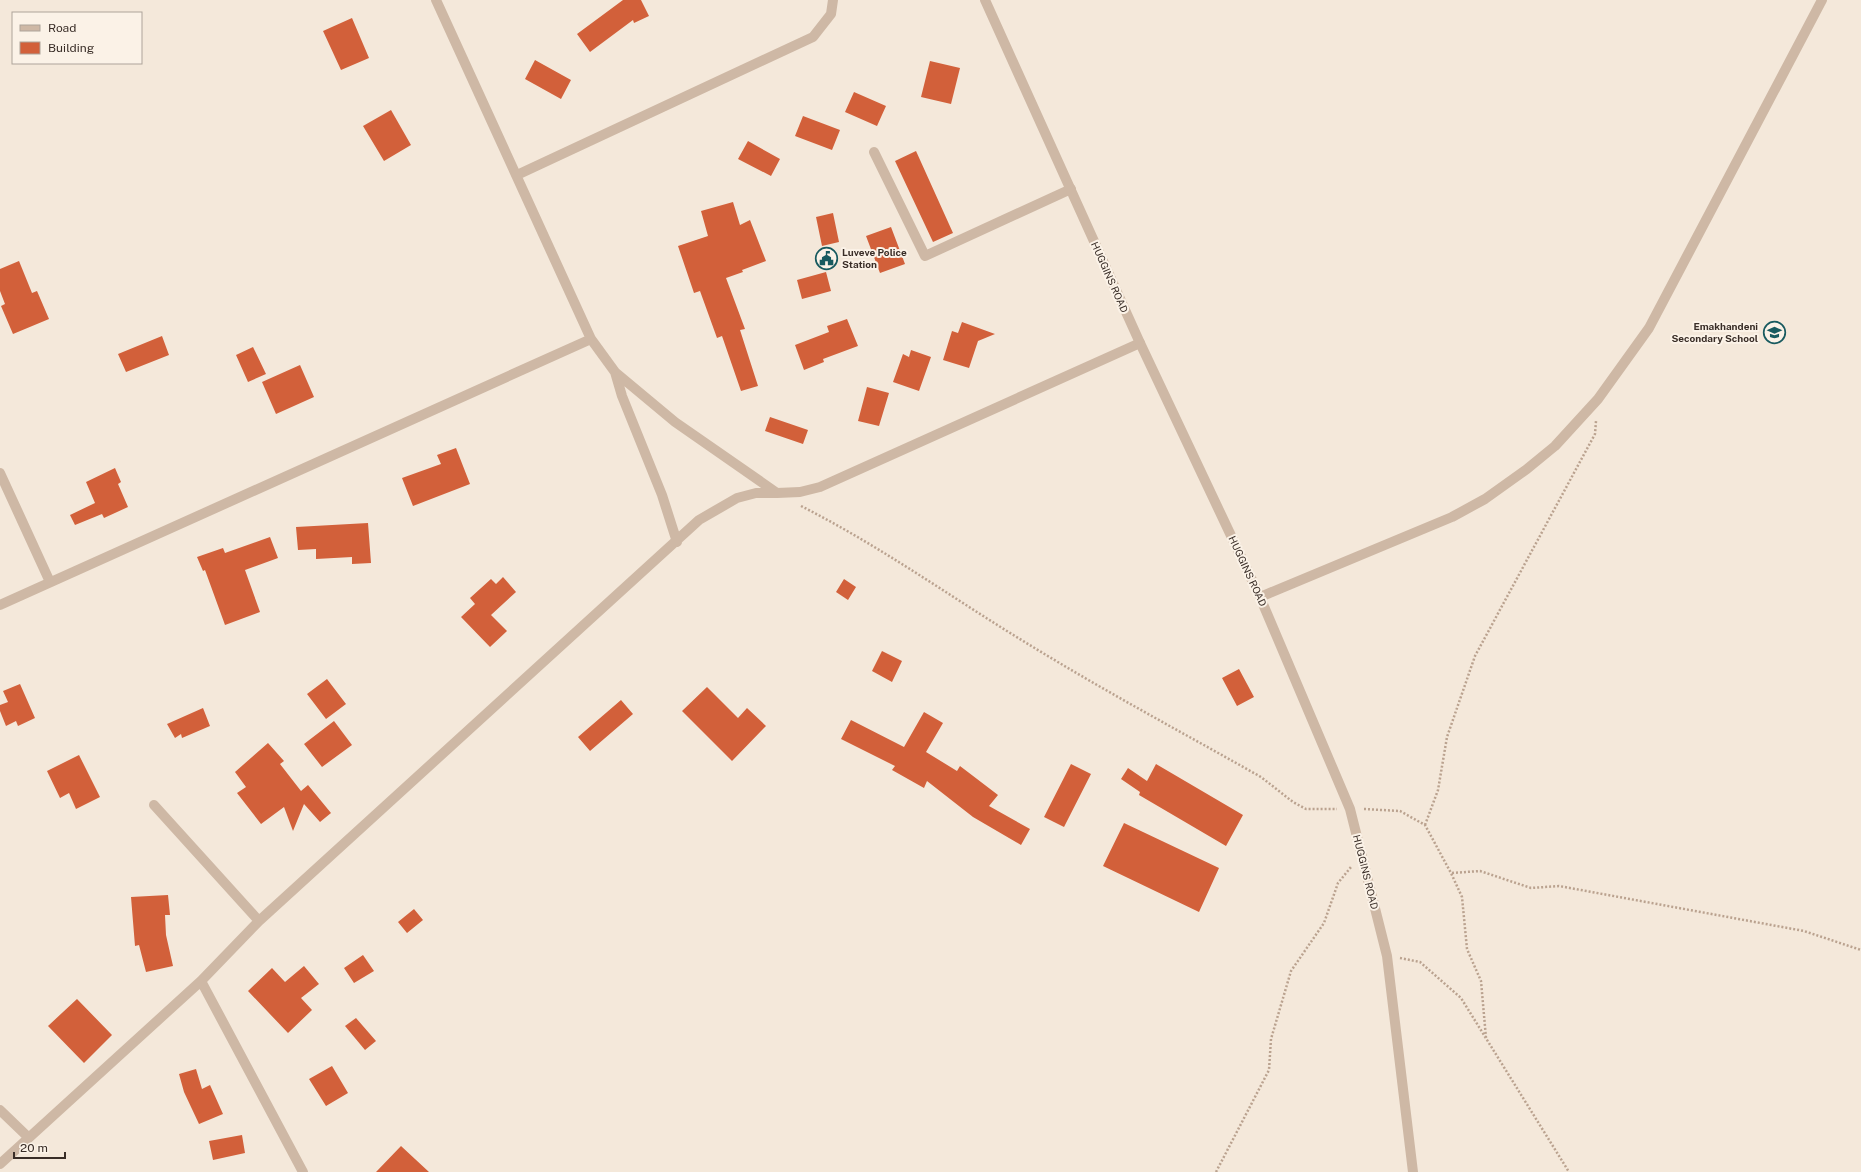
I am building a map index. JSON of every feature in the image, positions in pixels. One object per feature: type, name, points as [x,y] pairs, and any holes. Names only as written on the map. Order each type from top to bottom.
[{"type":"street","points":[[436,0],[591,339],[615,372],[675,422],[777,493]]},
{"type":"street","points":[[517,175],[813,37],[832,14],[833,0]]},
{"type":"street","name":"HUGGINS ROAD","points":[[985,0],[1140,343],[1260,597],[1350,809],[1387,956],[1413,1172]]},
{"type":"street","points":[[1260,597],[1452,517],[1485,499],[1527,469],[1555,446],[1598,399],[1649,328],[1822,0]]},
{"type":"street","points":[[874,152],[925,256],[1071,189]]},
{"type":"street","points":[[0,605],[591,339]]},
{"type":"street","points":[[0,1164],[201,981],[259,921],[677,542],[699,520],[737,498],[756,493],[800,492],[820,487],[1140,343]]},
{"type":"street","points":[[615,372],[622,396],[662,495],[677,542]]},
{"type":"street","points":[[0,473],[50,582]]},
{"type":"street","points":[[154,805],[259,921]]},
{"type":"street","points":[[201,981],[303,1172]]},
{"type":"street","points":[[0,1110],[28,1137]]},
{"type":"path","points":[[1425,825],[1438,790],[1447,737],[1475,656],[1595,434],[1598,399]]},
{"type":"path","points":[[798,504],[839,525],[889,555],[1033,647],[1261,777],[1293,802],[1306,809],[1400,810],[1425,825],[1462,897],[1467,950],[1481,981],[1486,1038]]},
{"type":"path","points":[[1216,1172],[1268,1070],[1271,1039],[1291,971],[1324,923],[1338,883],[1362,854]]},
{"type":"path","points":[[1451,873],[1480,871],[1531,888],[1559,886],[1804,931],[1861,950]]},
{"type":"path","points":[[1387,956],[1420,962],[1461,998],[1569,1172]]},
{"type":"building","points":[[623,0],[641,0],[649,16],[634,23],[633,20],[590,52],[577,34]]},
{"type":"building","points":[[352,18],[369,58],[341,70],[323,31]]},
{"type":"building","points":[[535,60],[571,80],[561,99],[525,79]]},
{"type":"building","points":[[930,61],[960,68],[951,104],[921,97]]},
{"type":"building","points":[[854,92],[886,106],[877,126],[845,112]]},
{"type":"building","points":[[391,110],[411,145],[384,161],[363,126]]},
{"type":"building","points":[[803,116],[840,130],[832,150],[795,136]]},
{"type":"building","points":[[748,141],[780,159],[771,176],[738,159]]},
{"type":"building","points":[[916,151],[953,233],[933,242],[895,161]]},
{"type":"building","points":[[733,202],[740,225],[750,220],[766,261],[726,278],[745,329],[740,330],[758,386],[741,391],[722,336],[717,338],[700,291],[694,293],[678,246],[708,236],[701,211]]},
{"type":"building","points":[[833,213],[839,242],[822,246],[816,217]]},
{"type":"building","points":[[891,227],[905,264],[880,273],[866,236]]},
{"type":"building","points":[[19,261],[32,293],[37,291],[49,319],[13,334],[1,306],[5,304],[0,291],[0,269]]},
{"type":"building","points":[[826,272],[831,291],[802,299],[797,280]]},
{"type":"building","points":[[847,319],[858,346],[823,359],[824,362],[804,370],[795,345],[829,332],[827,326]]},
{"type":"building","points":[[962,322],[995,334],[978,341],[969,368],[943,360],[952,331],[958,333]]},
{"type":"building","points":[[162,336],[169,355],[126,372],[118,354]]},
{"type":"building","points":[[253,347],[266,374],[248,382],[236,355]]},
{"type":"building","points":[[911,350],[931,357],[919,391],[893,382],[903,354],[909,357]]},
{"type":"building","points":[[300,365],[314,397],[276,414],[262,382]]},
{"type":"building","points":[[867,387],[889,393],[879,426],[858,421]]},
{"type":"building","points":[[770,417],[808,430],[803,444],[765,431]]},
{"type":"building","points":[[456,448],[470,484],[413,506],[402,478],[441,464],[437,455]]},
{"type":"building","points":[[115,468],[121,482],[118,484],[128,507],[104,518],[102,514],[75,525],[70,515],[95,503],[86,482]]},
{"type":"building","points":[[368,523],[371,563],[352,564],[352,557],[316,559],[316,549],[298,550],[296,527]]},
{"type":"building","points":[[270,537],[278,558],[245,570],[260,612],[225,625],[205,570],[203,571],[197,557],[223,548],[225,553]]},
{"type":"building","points":[[503,577],[516,592],[491,615],[507,631],[490,647],[461,617],[475,604],[470,598],[491,579],[496,584]]},
{"type":"building","points":[[844,579],[856,587],[848,600],[836,592]]},
{"type":"building","points":[[882,651],[902,661],[892,682],[872,671]]},
{"type":"building","points":[[1239,669],[1254,697],[1237,706],[1222,678]]},
{"type":"building","points":[[327,679],[346,704],[326,719],[307,694]]},
{"type":"building","points":[[20,684],[35,718],[18,726],[16,721],[6,726],[0,711],[0,705],[8,702],[3,691]]},
{"type":"building","points":[[707,687],[738,718],[747,708],[766,726],[732,761],[682,711]]},
{"type":"building","points":[[621,700],[633,714],[590,751],[578,737]]},
{"type":"building","points":[[203,708],[210,726],[182,738],[181,734],[175,738],[167,724]]},
{"type":"building","points":[[924,712],[943,723],[926,752],[957,771],[960,766],[998,795],[989,806],[1030,829],[1021,845],[973,817],[927,781],[924,788],[892,770],[895,766],[841,739],[851,720],[904,747]]},
{"type":"building","points":[[334,721],[352,745],[322,767],[304,744]]},
{"type":"building","points":[[268,743],[284,761],[280,764],[301,791],[308,785],[331,813],[320,822],[304,804],[293,831],[284,807],[261,824],[237,793],[246,787],[235,772]]},
{"type":"building","points":[[79,755],[100,797],[76,809],[69,793],[60,798],[47,771]]},
{"type":"building","points":[[1071,764],[1091,774],[1064,827],[1044,817]]},
{"type":"building","points":[[1156,764],[1243,815],[1226,846],[1139,795],[1140,792],[1121,779],[1128,768],[1147,781]]},
{"type":"building","points":[[1124,823],[1219,868],[1199,912],[1103,866]]},
{"type":"building","points":[[168,895],[170,915],[165,915],[166,935],[173,966],[146,972],[139,945],[135,946],[131,897]]},
{"type":"building","points":[[414,909],[423,920],[407,933],[398,922]]},
{"type":"building","points":[[363,955],[374,971],[354,983],[344,968]]},
{"type":"building","points":[[304,966],[319,984],[301,998],[312,1010],[288,1033],[248,991],[272,968],[285,982]]},
{"type":"building","points":[[77,999],[112,1035],[84,1063],[48,1026]]},
{"type":"building","points":[[356,1018],[376,1041],[365,1050],[345,1026]]},
{"type":"building","points":[[332,1066],[348,1093],[326,1106],[309,1079]]},
{"type":"building","points":[[196,1069],[202,1089],[210,1085],[223,1114],[199,1124],[184,1092],[179,1074]]},
{"type":"building","points":[[242,1135],[245,1153],[213,1160],[209,1141]]},
{"type":"building","points":[[401,1146],[429,1172],[376,1172]]},
{"type":"place","name":"Luveve Police Station","points":[[827,258]]},
{"type":"place","name":"Emakhandeni Secondary School","points":[[1774,332]]}]
